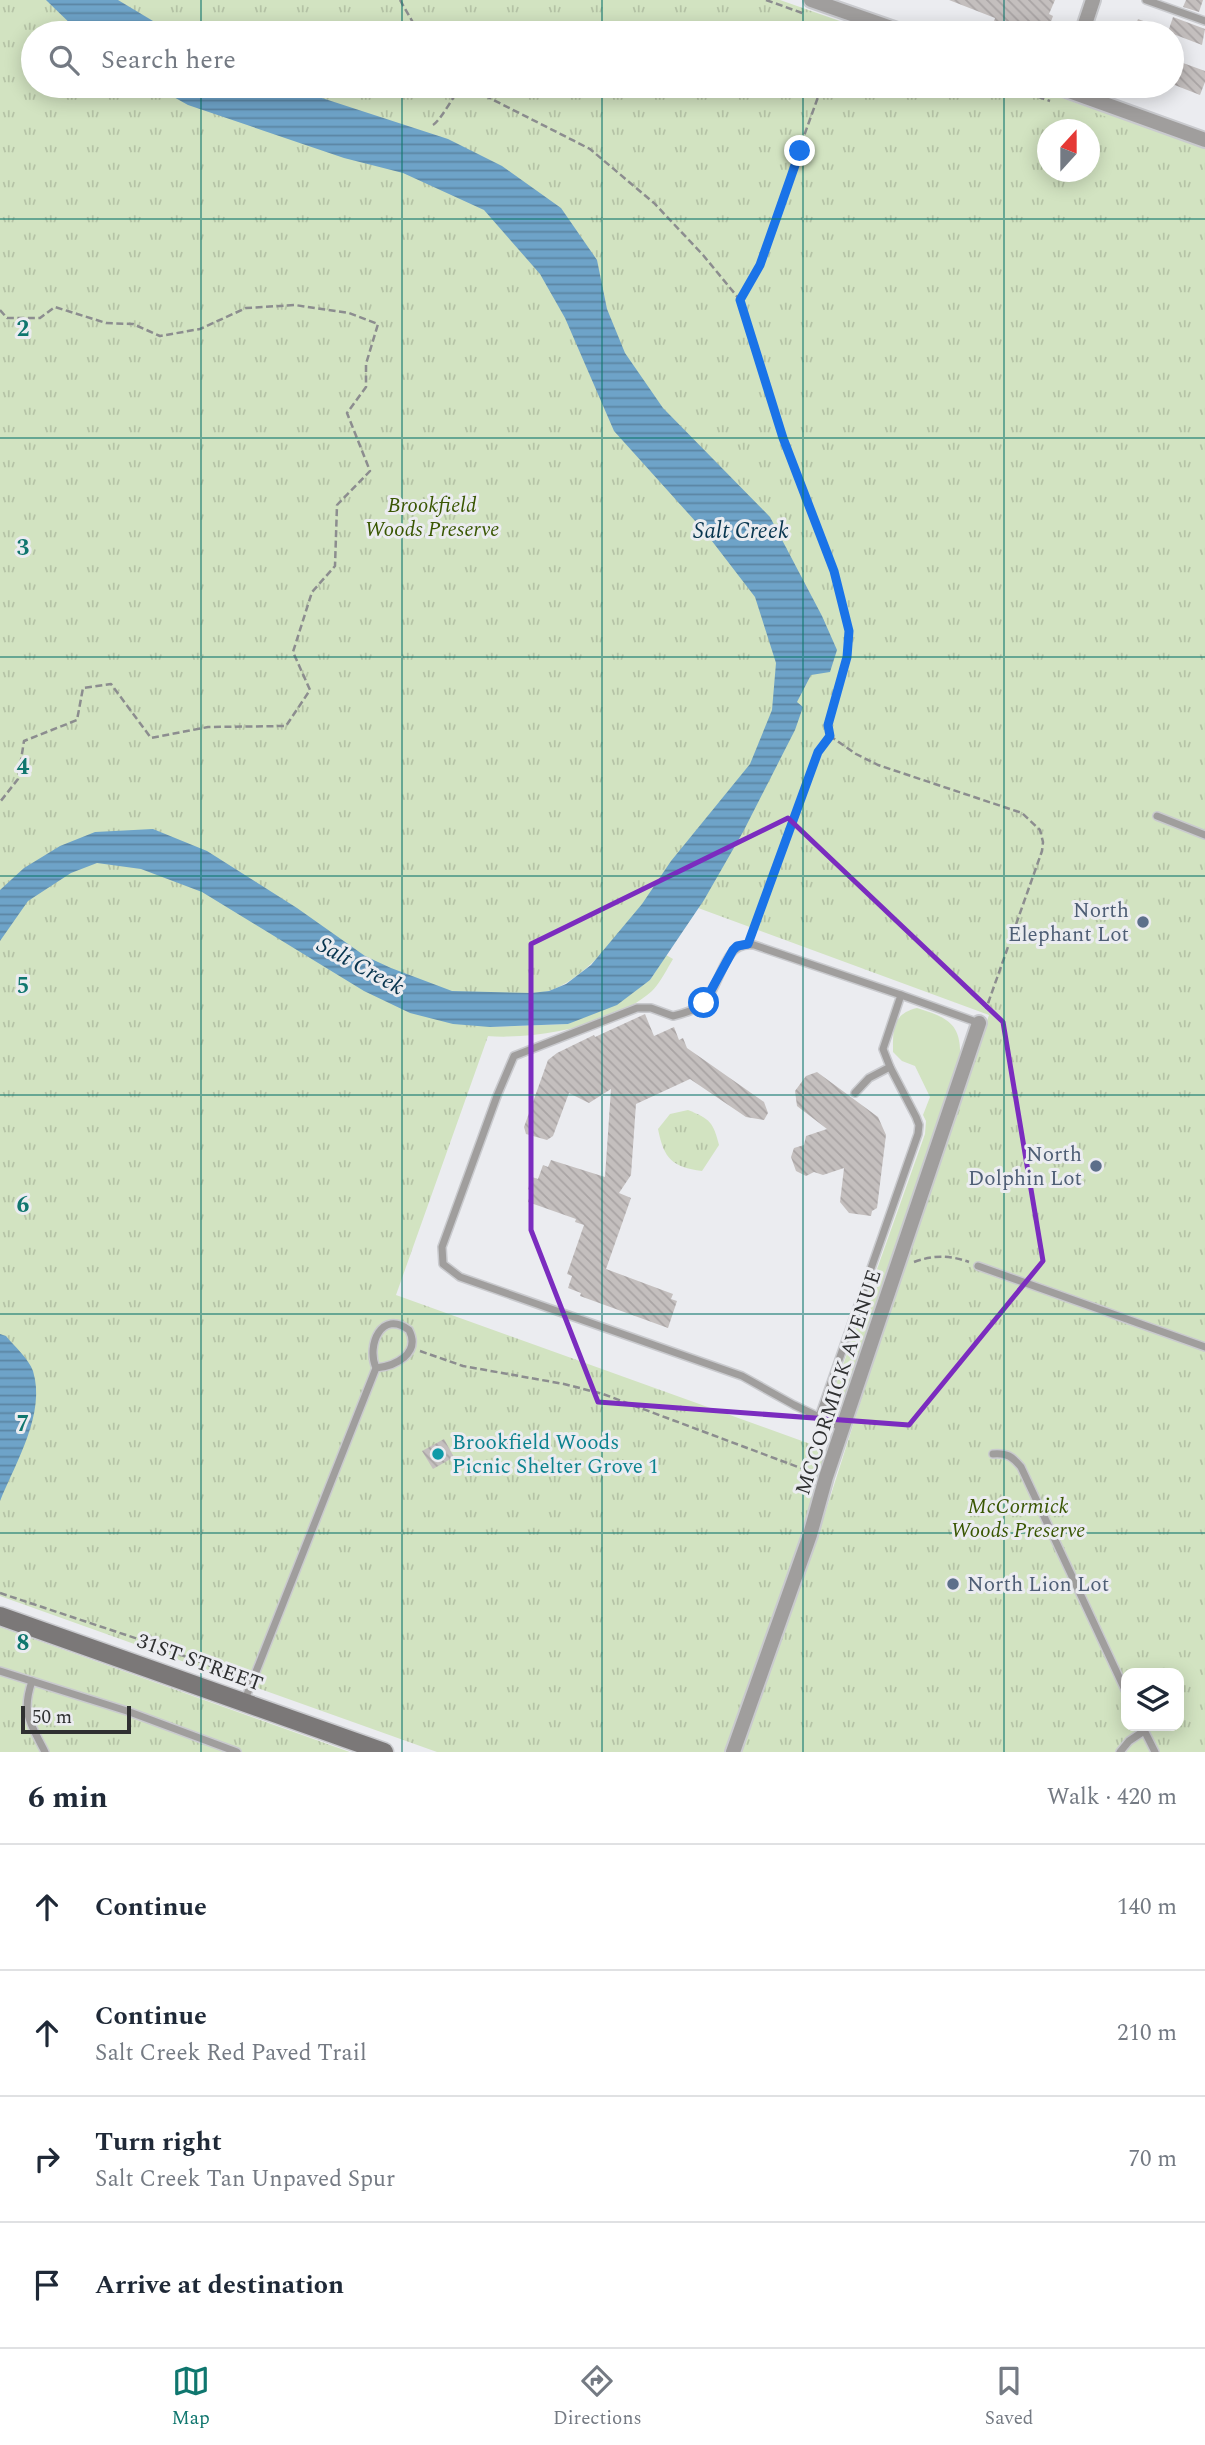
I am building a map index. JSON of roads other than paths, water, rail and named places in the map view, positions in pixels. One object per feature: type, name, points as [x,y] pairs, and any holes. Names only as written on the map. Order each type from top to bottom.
[{"type":"main road","name":"31ST STREET","points":[[0,1616],[384,1752]]},
{"type":"street","points":[[811,0],[855,7],[882,21]]},
{"type":"street","points":[[1086,21],[1093,0]]},
{"type":"street","points":[[1091,98],[1205,140]]},
{"type":"street","name":"MCCORMICK AVENUE","points":[[733,1752],[810,1535],[842,1429],[979,1023]]},
{"type":"lane","points":[[1146,0],[1205,21]]},
{"type":"lane","points":[[1157,816],[1205,835]]},
{"type":"lane","points":[[842,1429],[730,1371],[460,1277],[447,1269],[442,1258],[442,1247],[496,1096],[514,1056],[637,1009],[651,1008],[673,1016],[704,1003],[737,946],[748,944],[979,1023]]},
{"type":"lane","points":[[819,1417],[918,1133],[916,1117],[883,1049],[901,995]]},
{"type":"lane","points":[[855,1093],[869,1078],[890,1067]]},
{"type":"lane","points":[[978,1266],[1205,1347]]},
{"type":"lane","points":[[244,1702],[376,1368],[373,1362],[374,1340],[387,1325],[399,1324],[409,1330],[412,1336],[411,1348],[400,1361],[376,1368]]},
{"type":"lane","points":[[993,1454],[1013,1457],[1021,1467],[1121,1681]]},
{"type":"lane","points":[[0,1671],[127,1712],[237,1752]]},
{"type":"lane","points":[[32,1681],[25,1701],[27,1713],[45,1752]]},
{"type":"lane","points":[[1120,1752],[1141,1731]]},
{"type":"lane","points":[[1144,1731],[1154,1752]]},
{"type":"water","points":[[46,0],[118,0],[153,21],[68,21]]},
{"type":"water","name":"Salt Creek","points":[[175,98],[322,98],[448,139],[502,166],[561,208],[597,260],[607,309],[625,353],[663,408],[770,517],[822,616],[837,650],[830,672],[811,675],[797,702],[803,707],[795,730],[743,832],[704,900],[650,980],[617,1005],[568,1024],[490,1027],[453,1024],[410,1013],[364,991],[202,892],[141,869],[97,863],[71,873],[28,901],[0,941],[0,890],[24,868],[60,846],[95,832],[153,829],[207,851],[297,908],[365,956],[391,968],[452,991],[549,991],[566,984],[591,965],[642,904],[671,861],[750,764],[772,710],[776,663],[755,597],[705,532],[614,431],[565,318],[540,274],[484,210],[403,173],[344,158],[188,105]]},
{"type":"water","points":[[0,1334],[6,1336],[33,1371],[36,1404],[21,1454],[0,1501]]},
{"type":"place","name":"North Elephant Lot","points":[[1143,922]]},
{"type":"place","name":"North Dolphin Lot","points":[[1096,1166]]},
{"type":"place","name":"Brookfield Woods Picnic Shelter Grove 1","points":[[438,1454]]},
{"type":"place","name":"North Lion Lot","points":[[953,1584]]},
{"type":"park label","name":"Brookfield Woods Preserve","points":[[432,517]]},
{"type":"park label","name":"McCormick Woods Preserve","points":[[1018,1518]]}]
